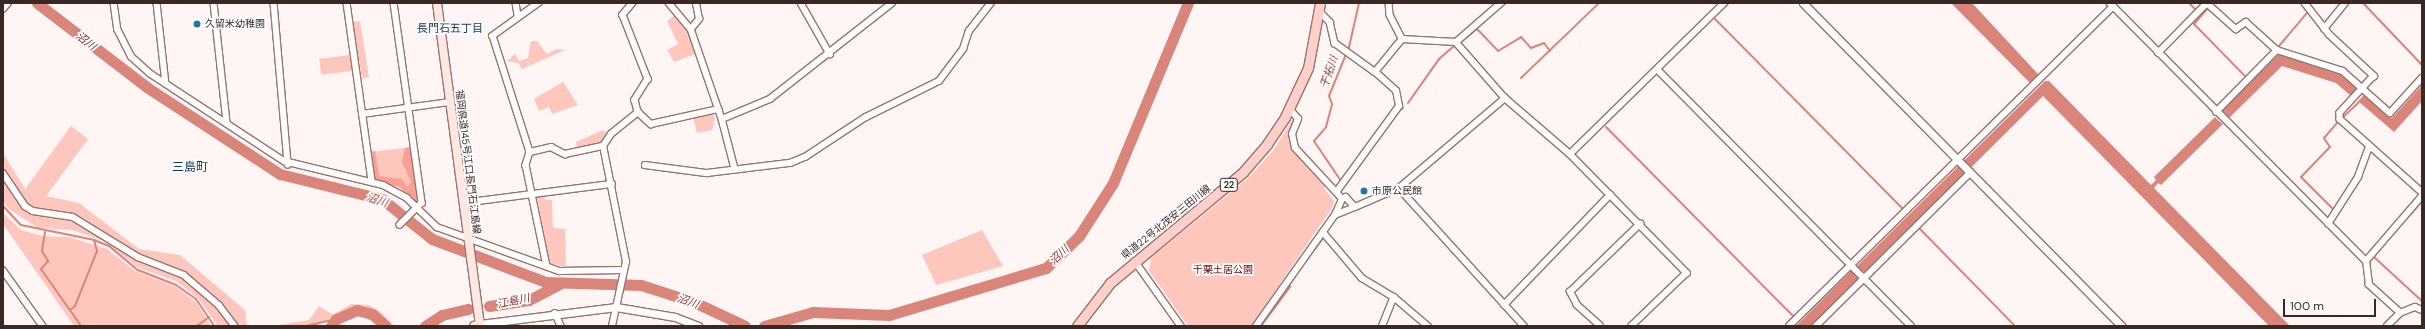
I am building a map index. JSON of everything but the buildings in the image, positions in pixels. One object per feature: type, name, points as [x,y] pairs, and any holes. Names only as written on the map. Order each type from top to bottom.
[{"type":"main road","name":"福岡県道145号江口長門石江島線","points":[[437,3],[464,203],[477,325]]},
{"type":"main road","name":"県道22号北茂安三田川線","points":[[1077,326],[1110,283],[1243,172],[1267,144],[1289,109],[1308,68],[1320,7]]},
{"type":"street","points":[[3,8],[8,3]]},
{"type":"street","points":[[114,3],[118,30],[132,57],[166,84],[288,164],[372,182],[394,189],[437,227],[468,242],[506,250],[559,271],[623,273]]},
{"type":"street","points":[[157,3],[166,84]]},
{"type":"street","points":[[214,3],[227,123]]},
{"type":"street","points":[[274,3],[288,164]]},
{"type":"street","points":[[347,3],[372,182]]},
{"type":"street","points":[[394,3],[422,203],[400,225]]},
{"type":"street","points":[[516,3],[518,16]]},
{"type":"street","points":[[539,3],[518,16],[494,36],[530,152],[526,165],[547,266]]},
{"type":"street","points":[[633,3],[623,15],[648,79],[635,100],[638,112],[651,124],[718,109]]},
{"type":"street","points":[[669,3],[691,29],[722,119],[735,170]]},
{"type":"street","points":[[691,29],[699,18],[696,3]]},
{"type":"street","points":[[801,3],[830,54]]},
{"type":"street","points":[[722,119],[770,99],[830,54],[892,3]]},
{"type":"street","points":[[645,165],[707,173],[790,163],[825,146],[848,128],[902,96],[935,84],[963,49],[969,31],[991,3]]},
{"type":"street","points":[[1389,3],[1390,16],[1402,39]]},
{"type":"street","points":[[1402,39],[1456,42],[1502,3]]},
{"type":"street","points":[[1570,154],[1724,3]]},
{"type":"street","points":[[1803,3],[2122,326]]},
{"type":"street","points":[[2158,53],[2207,3],[2236,29],[2246,22],[2277,50],[2343,71],[2390,113],[2422,78]]},
{"type":"street","points":[[2305,3],[2324,29],[2372,72],[2374,79],[2338,117],[2369,147],[2422,192]]},
{"type":"street","points":[[2324,29],[2345,3]]},
{"type":"street","points":[[1789,326],[1959,161],[2112,5],[2216,112],[2366,261],[2369,285],[2400,313]]},
{"type":"street","points":[[1320,7],[1330,22],[1335,43],[1375,72],[1396,91],[1399,106],[1337,190]]},
{"type":"street","points":[[1375,72],[1402,39]]},
{"type":"street","points":[[1456,42],[1505,98],[1570,154],[1687,273],[1632,326]]},
{"type":"street","points":[[2216,112],[2277,50]]},
{"type":"street","points":[[1657,69],[1911,326]]},
{"type":"street","points":[[1335,215],[1399,188],[1505,98]]},
{"type":"street","points":[[362,114],[450,102]]},
{"type":"street","points":[[1289,109],[1298,119],[1292,134],[1295,148],[1337,190],[1342,198]]},
{"type":"street","points":[[530,152],[551,147],[565,154],[603,146],[611,134],[638,112]]},
{"type":"street","points":[[603,146],[612,184],[626,262],[612,326]]},
{"type":"street","points":[[2328,224],[2358,176],[2369,147]]},
{"type":"street","points":[[1816,326],[1862,277],[1970,172]]},
{"type":"street","points":[[3,173],[25,206],[34,211],[73,217],[138,257],[184,276],[219,305],[235,326]]},
{"type":"street","points":[[464,203],[612,184]]},
{"type":"street","points":[[1399,188],[1524,326]]},
{"type":"street","points":[[1504,305],[1610,195]]},
{"type":"street","points":[[2366,261],[2422,196]]},
{"type":"street","points":[[1342,198],[1346,197],[1356,207]]},
{"type":"street","points":[[1256,326],[1324,232],[1335,215],[1342,198]]},
{"type":"street","points":[[1600,326],[1577,305],[1570,292],[1640,224]]},
{"type":"street","points":[[1324,232],[1362,278],[1394,297],[1428,326]]},
{"type":"street","points":[[1135,261],[1181,326]]},
{"type":"street","points":[[3,270],[43,326]]},
{"type":"street","points":[[1382,326],[1394,297]]},
{"type":"street","points":[[477,325],[555,313],[616,307],[675,317],[698,326]]},
{"type":"street","points":[[2387,326],[2400,313],[2415,307],[2422,310]]},
{"type":"street","points":[[555,313],[561,326]]},
{"type":"green space","points":[[675,15],[687,30],[695,54],[674,62],[667,50],[678,44],[667,21]]},
{"type":"green space","points":[[360,21],[369,77],[362,78],[353,22]]},
{"type":"green space","points":[[531,41],[537,41],[547,54],[556,49],[565,50],[522,69],[518,63],[507,61],[515,54],[519,61],[528,58]]},
{"type":"green space","points":[[350,55],[352,71],[321,75],[319,59]]},
{"type":"green space","points":[[563,82],[578,105],[552,114],[549,107],[539,111],[534,99]]},
{"type":"green space","points":[[712,113],[715,118],[712,130],[697,133],[693,117]]},
{"type":"green space","name":"千栗土居公園","points":[[1293,119],[1292,149],[1326,185],[1324,188],[1334,201],[1332,208],[1251,326],[1188,326],[1149,271],[1151,258],[1247,179],[1273,151]]},
{"type":"green space","points":[[71,126],[88,139],[46,196],[79,203],[139,249],[180,255],[245,310],[247,326],[218,326],[198,298],[176,281],[137,267],[104,241],[72,230],[38,228],[9,209],[3,201],[3,153],[25,189]]},
{"type":"green space","points":[[603,130],[609,135],[600,145],[577,149],[576,142]]},
{"type":"green space","points":[[412,147],[418,203],[399,187],[375,180],[371,152]]},
{"type":"green space","points":[[544,195],[545,200],[552,200],[553,228],[565,229],[566,267],[550,263],[537,197]]},
{"type":"green space","points":[[3,213],[21,230],[42,236],[69,237],[107,249],[135,271],[176,287],[196,302],[211,326],[74,326],[3,224]]},
{"type":"green space","points":[[982,230],[1003,266],[936,285],[922,255]]},
{"type":"green space","points":[[351,304],[369,305],[381,312],[394,326],[368,310],[353,308],[318,324],[321,326],[274,326],[309,320],[319,306],[333,315]]},
{"type":"shaded area","points":[[1951,3],[1972,3],[2039,75],[2030,83]]},
{"type":"shaded area","points":[[2279,54],[2341,75],[2358,89],[2351,96],[2336,83],[2282,66],[2229,118],[2221,111]]},
{"type":"shaded area","points":[[2045,81],[2049,81],[2151,185],[2156,180],[2154,177],[2215,117],[2223,124],[2161,185],[2158,183],[2154,188],[2290,326],[2269,326],[2043,96],[1865,273],[1863,271],[1858,276],[1859,279],[1812,326],[1796,326],[1851,271],[1855,272],[1858,265]]},
{"type":"shaded area","points":[[2422,85],[2422,101],[2394,132],[2358,101],[2364,95],[2392,118]]},
{"type":"shaded area","points":[[412,147],[419,201],[418,203],[399,187],[375,180],[371,152],[375,151],[379,176],[402,179],[407,187],[411,182],[402,162],[405,148]]},
{"type":"waterway","name":"沼川","points":[[37,3],[148,88],[280,174],[382,199],[432,239],[546,282],[641,285],[694,302],[745,326]]},
{"type":"waterway","name":"沼川","points":[[764,326],[813,312],[889,315],[1046,268],[1079,236],[1113,183],[1188,3]]},
{"type":"waterway","name":"干拓川","points":[[1341,181],[1314,141],[1326,127],[1332,104],[1329,96],[1349,47],[1359,3]]},
{"type":"waterway","points":[[1521,78],[1599,3]]},
{"type":"waterway","points":[[2189,3],[2196,10]]},
{"type":"waterway","points":[[2363,3],[2422,65]]},
{"type":"waterway","points":[[2208,8],[2194,24],[2245,76]]},
{"type":"waterway","points":[[2279,46],[2307,13]]},
{"type":"waterway","points":[[1715,19],[1904,210]]},
{"type":"waterway","points":[[1462,41],[1477,29],[1498,51],[1521,37],[1531,48],[1544,43],[1550,51]]},
{"type":"waterway","points":[[1408,103],[1439,59],[1454,46]]},
{"type":"waterway","points":[[2342,118],[2359,102]]},
{"type":"waterway","points":[[1397,113],[1403,108]]},
{"type":"waterway","points":[[2333,209],[2301,177],[2330,147],[2324,138],[2337,123]]},
{"type":"waterway","points":[[1606,127],[1793,316]]},
{"type":"waterway","points":[[2411,214],[2422,201]]},
{"type":"waterway","points":[[3,206],[21,225],[94,240],[109,246],[138,270],[176,285],[196,299],[214,326]]},
{"type":"waterway","points":[[1920,229],[2015,326]]},
{"type":"waterway","points":[[45,232],[42,251],[48,261],[41,269],[81,326]]},
{"type":"waterway","points":[[1306,260],[1324,237]]},
{"type":"waterway","points":[[70,310],[75,306],[97,251],[94,240]]},
{"type":"waterway","points":[[2379,250],[2374,257],[2422,301]]},
{"type":"waterway","name":"江島川","points":[[489,306],[529,300],[559,284]]},
{"type":"waterway","points":[[1261,326],[1290,287]]},
{"type":"waterway","name":"江島川","points":[[425,326],[442,315],[468,309]]},
{"type":"waterway","name":"江島川","points":[[331,326],[336,319],[357,310],[372,314],[386,326]]},
{"type":"waterway","points":[[197,326],[209,317]]},
{"type":"waterway","points":[[306,326],[336,319]]},
{"type":"place","name":"久留米幼稚園","points":[[197,24]]},
{"type":"place","name":"市原公民館","points":[[1364,191]]},
{"type":"district","name":"長門石五丁目","points":[[450,28]]},
{"type":"district","name":"三島町","points":[[190,168]]}]
